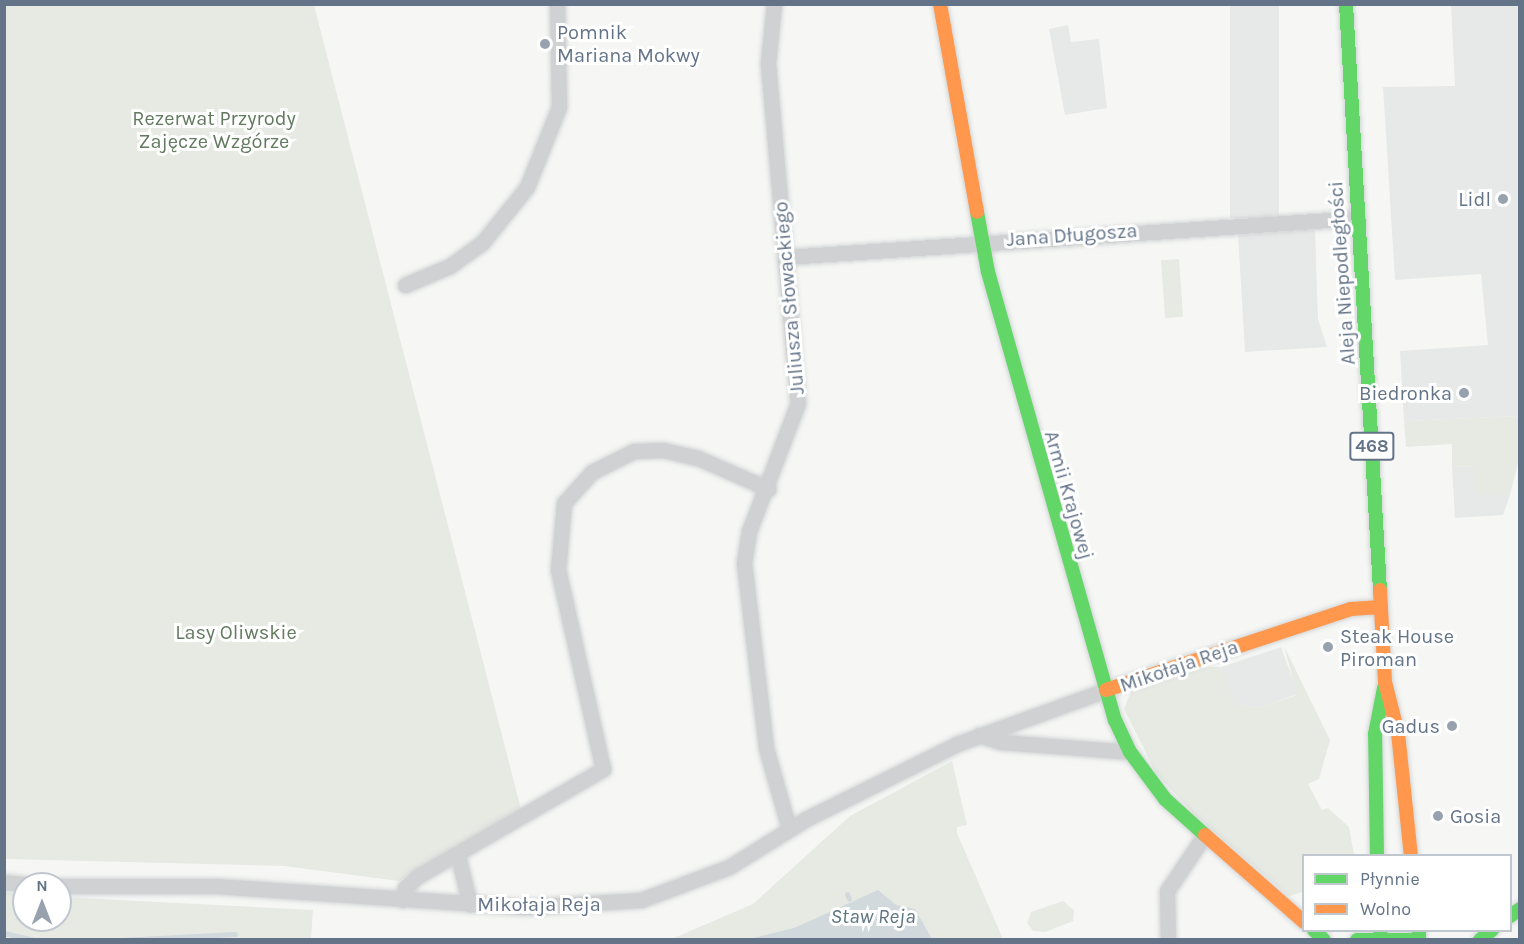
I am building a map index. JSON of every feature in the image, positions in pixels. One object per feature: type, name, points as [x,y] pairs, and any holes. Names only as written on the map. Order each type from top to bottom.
[{"type":"street","points":[[405,285],[450,266],[482,243],[527,187],[559,107],[557,4]]},
{"type":"street","name":"Juliusza Słowackiego","points":[[774,4],[768,63],[798,403],[769,489],[749,531],[744,574],[766,748],[789,829]]},
{"type":"street","name":"Armii Krajowej","points":[[940,4],[982,244],[1106,690],[1130,752],[1165,800],[1302,920]]},
{"type":"street","name":"Aleja Niepodległości","points":[[1346,4],[1385,682],[1398,733],[1411,854]]},
{"type":"street","name":"Jana Długosza","points":[[786,257],[1358,218]]},
{"type":"street","points":[[403,900],[405,888],[418,876],[458,856],[603,769],[558,570],[564,503],[592,472],[634,451],[663,450],[698,458],[769,489]]},
{"type":"street","name":"Mikołaja Reja","points":[[72,886],[216,886],[403,900],[560,907],[649,898],[729,867],[789,829],[979,735],[1106,690],[1351,609],[1381,607]]},
{"type":"street","name":"Aleja Niepodległości","points":[[1377,854],[1375,734],[1385,682]]},
{"type":"street","points":[[979,735],[1001,742],[1130,752]]},
{"type":"street","points":[[1168,939],[1167,891],[1204,836]]},
{"type":"street","points":[[458,856],[470,904]]},
{"type":"street","points":[[1357,939],[1380,936],[1412,939]]},
{"type":"shaded area","points":[[1230,5],[1279,5],[1279,218],[1230,218]]},
{"type":"shaded area","points":[[1451,5],[1519,5],[1519,416],[1404,421],[1400,351],[1488,345],[1481,274],[1395,280],[1383,87],[1455,86]]},
{"type":"shaded area","points":[[1068,25],[1071,42],[1099,39],[1107,108],[1065,115],[1049,29]]},
{"type":"shaded area","points":[[1315,229],[1318,319],[1327,347],[1245,352],[1238,235]]},
{"type":"shaded area","points":[[1452,466],[1476,467],[1477,495],[1510,495],[1503,515],[1455,518]]},
{"type":"shaded area","points":[[1281,647],[1298,694],[1261,707],[1234,705],[1221,667]]},
{"type":"green space","name":"Lasy Oliwskie","points":[[5,5],[314,5],[521,809],[399,881],[284,866],[5,859]]},
{"type":"green space","points":[[1179,259],[1183,317],[1165,318],[1161,260]]},
{"type":"green space","points":[[1519,416],[1519,459],[1510,495],[1476,495],[1476,467],[1452,466],[1452,444],[1406,447],[1404,421]]},
{"type":"green space","points":[[1284,646],[1330,740],[1319,779],[1308,784],[1322,810],[1328,808],[1349,827],[1354,854],[1302,854],[1302,892],[1289,896],[1196,816],[1156,773],[1124,709],[1132,689],[1208,667],[1221,667],[1235,705],[1261,707],[1297,695]]},
{"type":"green space","points":[[952,761],[967,825],[957,827],[957,833],[1003,939],[669,940],[753,904],[850,816]]},
{"type":"green space","points":[[5,892],[12,893],[12,932],[72,932],[72,898],[313,910],[311,939],[5,939]]},
{"type":"green space","points":[[1063,901],[1074,910],[1073,921],[1045,932],[1033,931],[1027,923],[1031,912]]},
{"type":"water","name":"Staw Reja","points":[[878,890],[896,905],[915,909],[932,939],[749,939],[794,928]]},
{"type":"waterway","points":[[847,894],[849,899]]},
{"type":"waterway","points":[[4,933],[34,940]]},
{"type":"waterway","points":[[121,940],[235,934]]},
{"type":"traffic: fast","points":[[1346,4],[1380,590]]},
{"type":"traffic: fast","points":[[977,212],[988,272],[1115,720],[1130,752],[1165,799],[1205,835]]},
{"type":"traffic: fast","points":[[1377,854],[1375,734],[1384,688]]},
{"type":"traffic: fast","points":[[1512,915],[1520,909]]},
{"type":"traffic: fast","points":[[1316,932],[1324,940]]},
{"type":"traffic: fast","points":[[1380,932],[1381,940]]},
{"type":"traffic: fast","points":[[1419,932],[1419,940]]},
{"type":"traffic: fast","points":[[1480,940],[1490,932]]},
{"type":"traffic: fast","points":[[1357,940],[1412,940]]},
{"type":"traffic: slow","points":[[940,4],[977,212]]},
{"type":"traffic: slow","points":[[1380,590],[1385,682],[1398,733],[1411,854]]},
{"type":"traffic: slow","points":[[1106,690],[1351,609],[1381,607]]},
{"type":"traffic: slow","points":[[1205,835],[1302,920]]},
{"type":"place","name":"Pomnik Mariana Mokwy","points":[[545,44]]},
{"type":"place","name":"Lidl","points":[[1503,199]]},
{"type":"place","name":"Biedronka","points":[[1464,393]]},
{"type":"place","name":"Steak House Piroman","points":[[1328,647]]},
{"type":"place","name":"Gadus","points":[[1452,726]]},
{"type":"place","name":"Gosia","points":[[1438,816]]},
{"type":"park label","name":"Rezerwat Przyrody Zajęcze Wzgórze","points":[[214,130]]}]
